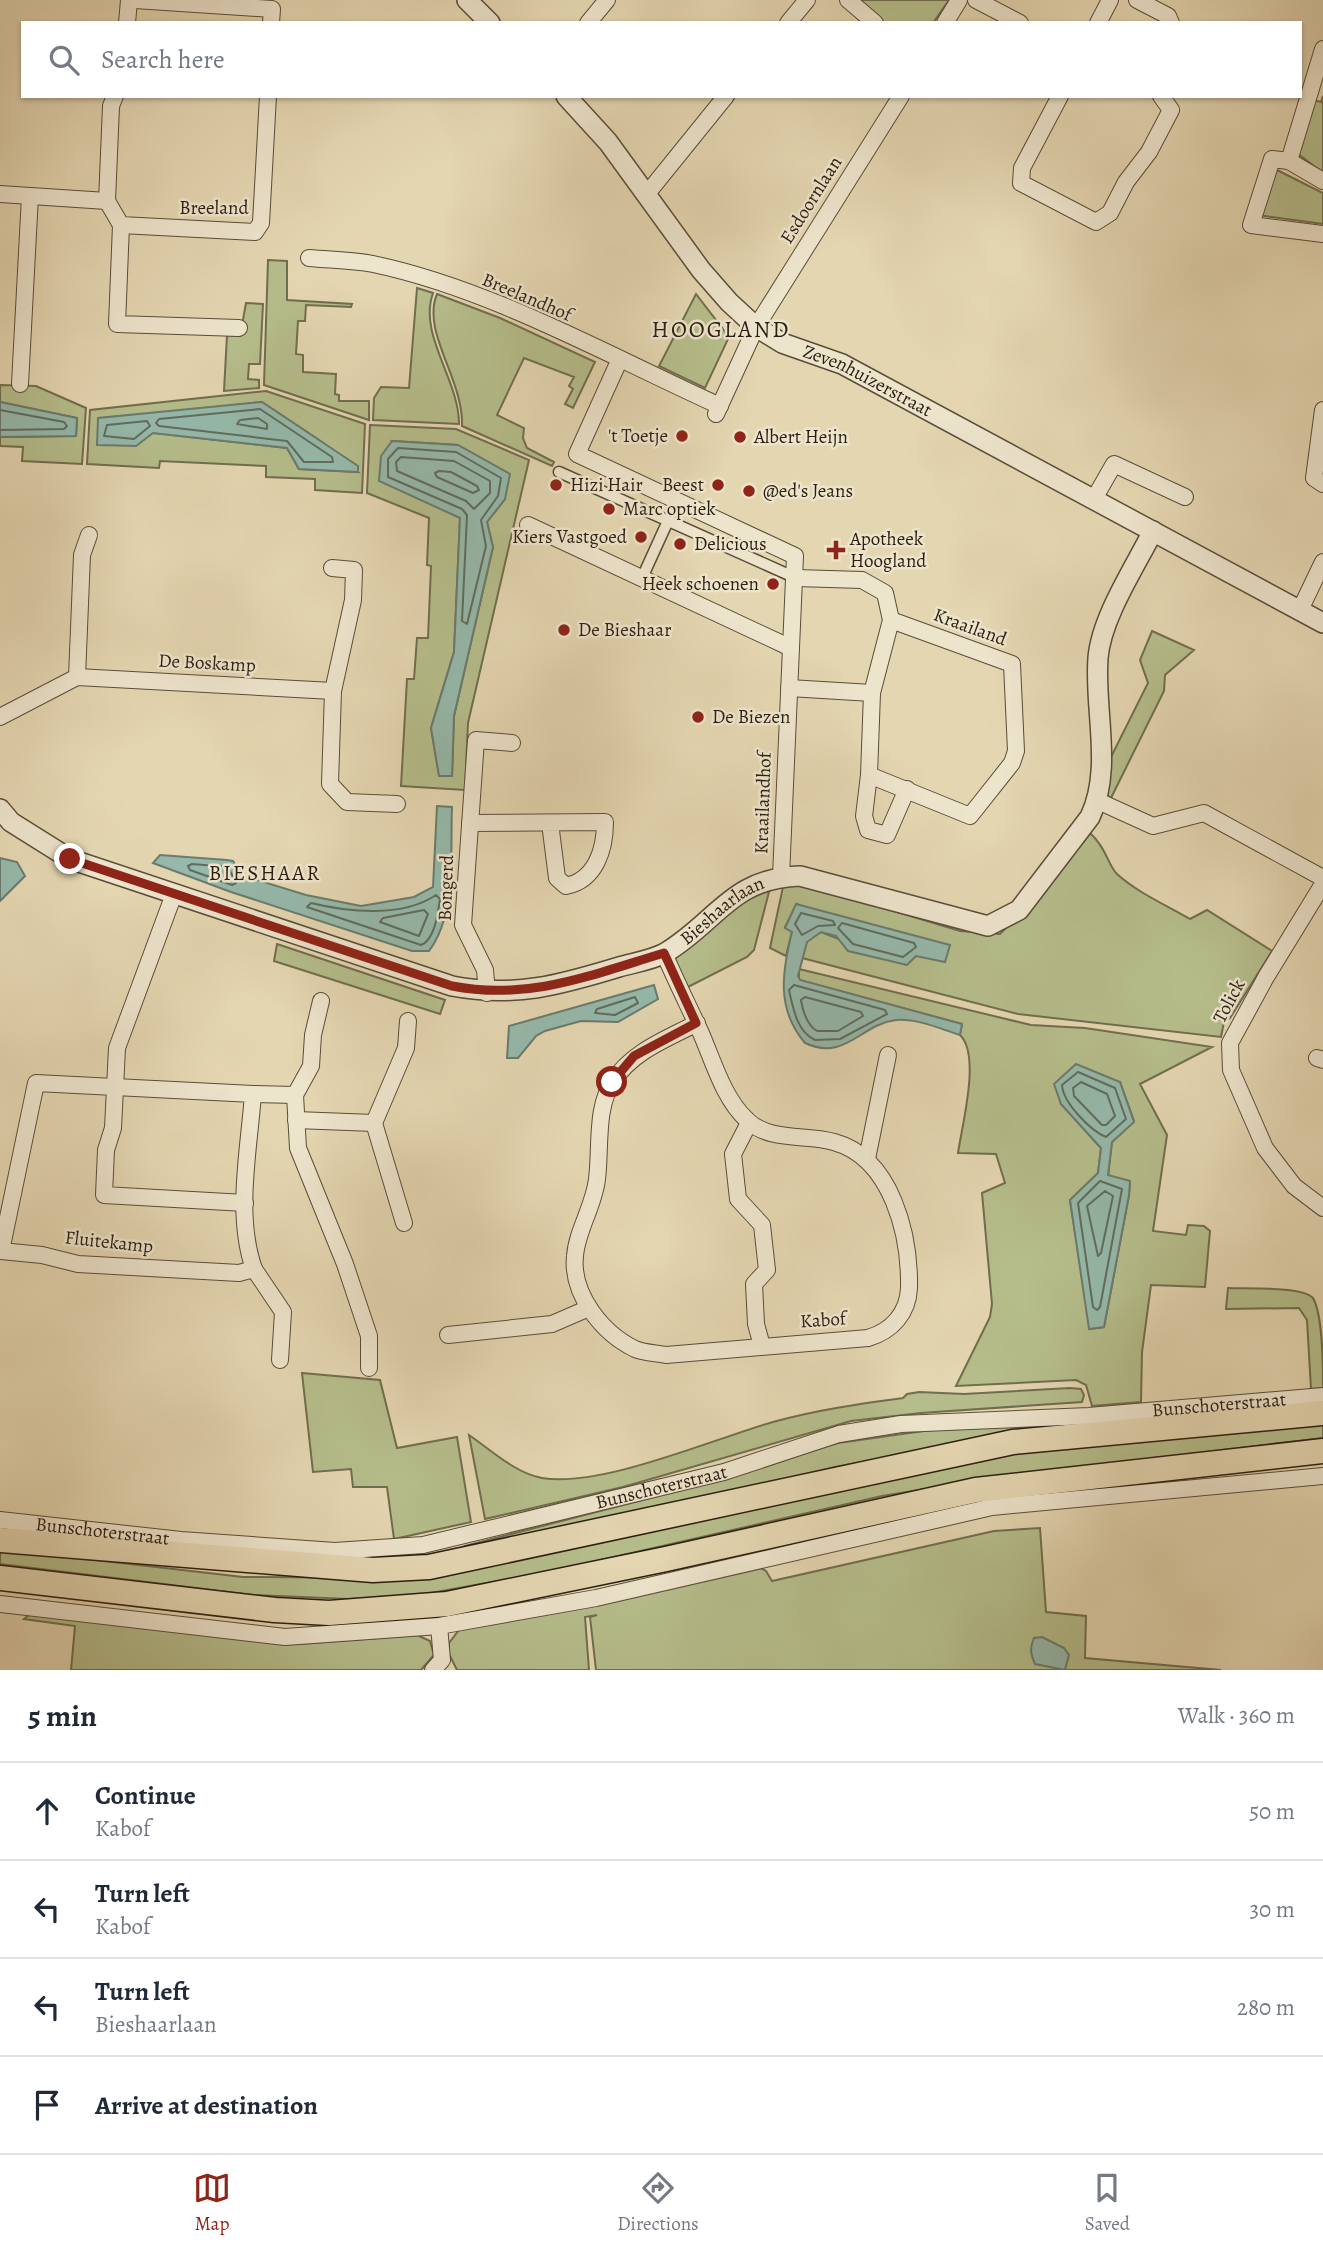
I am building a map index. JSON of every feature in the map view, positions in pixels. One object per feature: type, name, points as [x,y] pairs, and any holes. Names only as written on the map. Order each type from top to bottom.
[{"type":"main road","name":"Bunschoterstraat","points":[[0,1540],[373,1570],[429,1567],[1013,1442],[1323,1413]]},
{"type":"main road","points":[[0,1578],[275,1610],[329,1613],[447,1604],[666,1559],[976,1490],[1323,1451]]},
{"type":"street","points":[[127,21],[129,0]]},
{"type":"street","points":[[135,0],[272,9],[271,21]]},
{"type":"street","points":[[467,0],[488,21]]},
{"type":"street","points":[[590,21],[607,0]]},
{"type":"street","points":[[790,21],[807,0]]},
{"type":"street","points":[[848,0],[873,21]]},
{"type":"street","points":[[946,21],[959,0]]},
{"type":"street","points":[[976,0],[1016,21]]},
{"type":"street","points":[[1099,21],[1111,0]]},
{"type":"street","points":[[1137,0],[1160,5],[1170,21]]},
{"type":"street","points":[[1289,161],[1323,49]]},
{"type":"street","points":[[114,98],[111,106],[107,201],[121,225],[117,324],[239,328]]},
{"type":"street","name":"Breeland","points":[[121,225],[255,232],[261,223],[268,98]]},
{"type":"street","name":"Zevenhuizerstraat","points":[[568,98],[608,142],[701,270],[756,327],[782,343],[842,364],[1323,623]]},
{"type":"street","points":[[646,195],[724,98]]},
{"type":"street","name":"Esdoornlaan","points":[[756,327],[900,98]]},
{"type":"street","points":[[1059,98],[1023,168],[1021,183],[1031,192],[1096,222],[1110,214],[1126,183],[1149,152],[1171,110],[1162,98]]},
{"type":"street","points":[[1323,181],[1289,161],[1272,159],[1251,225],[1323,234]]},
{"type":"street","points":[[0,194],[107,201]]},
{"type":"street","points":[[20,384],[30,196]]},
{"type":"street","name":"Breelandhof","points":[[309,258],[369,263],[439,283],[524,316],[718,410],[756,327]]},
{"type":"street","points":[[619,361],[567,462],[668,520],[796,578],[862,580],[885,593],[891,620],[872,693],[869,775],[864,816],[868,830],[887,835],[907,789]]},
{"type":"street","points":[[1323,410],[1314,478],[1323,484]]},
{"type":"street","name":"Kraailandhof","points":[[567,462],[678,500],[795,556],[781,877]]},
{"type":"street","points":[[1094,499],[1114,464],[1185,497]]},
{"type":"street","points":[[642,578],[678,500]]},
{"type":"street","points":[[528,525],[791,648]]},
{"type":"street","name":"Bieshaarlaan","points":[[0,809],[11,822],[70,859],[452,986],[487,993],[546,989],[664,953],[752,884],[781,877],[800,876],[988,926],[1019,910],[1090,817],[1098,801],[1102,778],[1098,656],[1105,626],[1153,531]]},
{"type":"street","points":[[0,717],[78,677],[82,555],[89,535]]},
{"type":"street","points":[[1300,610],[1323,562]]},
{"type":"street","points":[[332,568],[354,570],[352,600],[334,691],[330,784],[347,802],[397,804]]},
{"type":"street","name":"Kraailand","points":[[869,775],[970,816],[1012,763],[1016,751],[1012,664],[891,620]]},
{"type":"street","name":"De Boskamp","points":[[78,677],[334,691]]},
{"type":"street","points":[[789,688],[872,693]]},
{"type":"street","name":"Bongerd","points":[[487,993],[485,970],[463,925],[476,740],[512,743]]},
{"type":"street","points":[[1098,801],[1153,826],[1204,813],[1323,878]]},
{"type":"street","points":[[470,823],[605,822],[605,844],[592,871],[580,883],[566,886],[557,878],[550,823]]},
{"type":"street","name":"Tolick","points":[[1323,884],[1266,977],[1230,1043],[1231,1070],[1265,1148],[1294,1186],[1323,1208]]},
{"type":"street","points":[[174,894],[117,1048],[114,1128],[106,1150],[104,1195],[245,1203]]},
{"type":"street","points":[[664,953],[732,1103],[749,1123],[733,1154],[738,1199],[762,1225],[767,1270],[754,1284],[756,1324],[762,1346]]},
{"type":"street","points":[[321,1001],[313,1035],[311,1066],[295,1096],[298,1148],[345,1264],[369,1336],[369,1368]]},
{"type":"street","points":[[404,1223],[399,1196],[374,1124],[406,1048],[408,1021]]},
{"type":"street","name":"Kabof","points":[[696,1023],[634,1056],[612,1082],[602,1114],[595,1197],[575,1254],[575,1283],[589,1308],[614,1337],[638,1351],[666,1355],[868,1338],[884,1334],[903,1314],[909,1292],[908,1256],[900,1220],[889,1191],[867,1159],[834,1142],[783,1136],[749,1123]]},
{"type":"street","points":[[867,1159],[888,1055]]},
{"type":"street","name":"Fluitekamp","points":[[254,1269],[239,1273],[78,1264],[42,1255],[1,1251],[36,1083],[295,1096]]},
{"type":"street","points":[[253,1094],[245,1203],[246,1244],[254,1269],[283,1312],[280,1360]]},
{"type":"street","points":[[296,1120],[374,1124]]},
{"type":"street","points":[[447,1335],[552,1324],[589,1308]]},
{"type":"street","name":"Bunschoterstraat","points":[[0,1520],[180,1540],[335,1551],[423,1545],[724,1472],[839,1434],[901,1424],[1089,1416],[1323,1396]]},
{"type":"street","points":[[0,1604],[271,1637],[318,1637],[439,1626],[596,1598],[992,1507],[1323,1476]]},
{"type":"street","points":[[433,1670],[442,1660],[439,1626]]},
{"type":"green space","points":[[858,0],[949,0],[934,21],[883,21]]},
{"type":"green space","points":[[1323,96],[1323,173],[1297,153],[1310,99],[1321,102]]},
{"type":"green space","points":[[1273,168],[1323,193],[1323,224],[1258,215]]},
{"type":"green space","points":[[268,260],[287,261],[287,300],[352,304],[351,307],[306,305],[305,321],[298,321],[296,354],[303,355],[303,372],[336,374],[335,394],[339,395],[339,401],[369,401],[369,420],[264,385]]},
{"type":"green space","points":[[417,288],[433,293],[431,325],[453,390],[459,424],[373,420],[374,398],[381,387],[409,388]]},
{"type":"green space","points":[[437,294],[500,318],[595,362],[573,408],[565,404],[573,389],[569,386],[574,377],[524,358],[497,415],[524,428],[523,438],[527,448],[554,462],[552,466],[462,426],[457,391],[434,324]]},
{"type":"green space","points":[[696,294],[729,337],[705,388],[659,366]]},
{"type":"green space","points":[[246,303],[263,304],[260,364],[249,364],[248,379],[259,380],[259,388],[224,391],[227,335],[240,336]]},
{"type":"green space","points":[[0,385],[36,386],[86,408],[82,464],[22,461],[23,447],[0,446],[0,437],[76,436],[77,418],[0,402]]},
{"type":"green space","points":[[266,391],[365,424],[362,493],[315,490],[315,479],[266,477],[266,466],[160,461],[159,468],[87,464],[90,410]],"holes":[[[262,402],[319,440],[358,472],[299,469],[287,448],[153,433],[206,408]]]},
{"type":"green space","points":[[370,425],[456,429],[529,460],[468,723],[465,790],[401,786],[407,679],[414,679],[417,638],[428,638],[431,566],[427,565],[429,518],[367,493]],"holes":[[[392,441],[458,445],[505,499],[487,522],[493,547],[454,716],[452,776],[439,775],[431,728],[454,652],[460,518]]]},
{"type":"green space","points":[[1152,631],[1194,650],[1165,675],[1164,691],[1111,798],[1105,794],[1105,769],[1148,683],[1140,660]]},
{"type":"green space","points":[[1090,833],[1100,844],[1117,874],[1134,887],[1190,919],[1207,910],[1272,951],[1230,1018],[1224,1022],[1221,1037],[1018,1014],[802,958],[807,941],[821,932],[906,965],[797,904],[785,927],[792,932],[786,956],[770,948],[784,882],[805,884],[960,931],[1000,934],[1041,893]]},
{"type":"green space","points":[[771,884],[754,950],[747,957],[684,989],[671,953],[739,901]]},
{"type":"green space","points":[[277,944],[445,1000],[440,1014],[274,961]]},
{"type":"green space","points":[[799,969],[1031,1025],[1085,1028],[1212,1047],[1140,1084],[1167,1135],[1153,1231],[1186,1235],[1188,1225],[1204,1226],[1210,1231],[1205,1287],[1151,1285],[1142,1352],[1141,1402],[1092,1406],[1086,1385],[1076,1380],[956,1386],[990,1317],[992,1304],[982,1193],[1005,1183],[996,1154],[958,1153],[970,1074],[966,1045],[960,1035],[962,1024],[799,980]],"holes":[[[1120,1082],[1134,1121],[1112,1142],[1108,1176],[1130,1181],[1129,1195],[1104,1327],[1090,1329],[1070,1200],[1098,1173],[1101,1148],[1061,1104]]]},
{"type":"green space","points":[[1228,1288],[1286,1290],[1307,1294],[1313,1298],[1321,1328],[1323,1388],[1311,1389],[1307,1320],[1299,1308],[1226,1309]]},
{"type":"green space","points":[[302,1373],[380,1380],[397,1448],[457,1437],[471,1522],[394,1539],[387,1487],[353,1487],[351,1469],[313,1472]]},
{"type":"green space","points":[[1081,1389],[1084,1395],[1082,1402],[921,1413],[851,1421],[623,1487],[485,1519],[469,1435],[522,1471],[542,1478],[566,1479],[625,1469],[789,1418],[903,1398],[907,1394]]},
{"type":"green space","points":[[1323,1421],[1323,1438],[1005,1476],[882,1496],[548,1572],[414,1596],[349,1599],[253,1595],[0,1564],[0,1549],[243,1577],[413,1578],[1016,1453]]},
{"type":"green space","points":[[1042,1425],[1052,1428],[835,1467],[680,1505],[457,1551],[465,1546],[708,1483],[838,1443],[938,1429]]},
{"type":"green space","points":[[1040,1528],[1046,1612],[1086,1616],[1085,1658],[1221,1670],[596,1670],[590,1617],[597,1615],[585,1617],[589,1670],[457,1670],[449,1654],[449,1643],[459,1630],[561,1611],[759,1567],[766,1571],[772,1581],[994,1531]]},
{"type":"green space","points":[[31,1613],[299,1644],[417,1635],[430,1641],[434,1655],[421,1670],[71,1670],[75,1626],[24,1619]]},
{"type":"water","points":[[0,402],[77,418],[76,436],[0,437]]},
{"type":"water","points":[[262,402],[358,466],[358,472],[299,469],[287,448],[153,433],[136,446],[97,445],[98,418]]},
{"type":"water","points":[[392,441],[458,445],[510,474],[505,499],[487,522],[493,547],[454,716],[452,776],[439,776],[431,728],[454,652],[460,518],[379,481],[381,456]]},
{"type":"water","points":[[437,806],[452,807],[450,882],[444,919],[429,951],[412,951],[231,892],[153,863],[160,855],[233,861],[241,875],[306,895],[361,906],[414,897],[433,887]]},
{"type":"water","points":[[0,858],[17,862],[25,876],[0,901]]},
{"type":"water","points":[[796,904],[950,945],[945,962],[916,956],[907,965],[848,951],[836,936],[821,932],[807,942],[798,976],[800,980],[962,1024],[960,1035],[920,1022],[896,1020],[831,1048],[819,1048],[805,1043],[789,1017],[784,990],[792,932],[785,928]]},
{"type":"water","points":[[654,985],[658,999],[618,1022],[581,1021],[545,1031],[536,1036],[518,1058],[507,1058],[509,1026]]},
{"type":"water","points":[[1076,1064],[1120,1082],[1134,1122],[1112,1142],[1108,1175],[1130,1181],[1129,1195],[1104,1327],[1089,1329],[1070,1200],[1098,1173],[1101,1148],[1061,1104],[1054,1084]]},
{"type":"water","points":[[1042,1637],[1064,1648],[1069,1655],[1065,1670],[1035,1664],[1031,1654],[1032,1645],[1034,1638]]},
{"type":"place","name":"'t Toetje","points":[[682,436]]},
{"type":"place","name":"Albert Heijn","points":[[740,437]]},
{"type":"place","name":"Hizi Hair","points":[[556,485]]},
{"type":"place","name":"Beest","points":[[718,485]]},
{"type":"place","name":"@ed's Jeans","points":[[749,491]]},
{"type":"place","name":"Marc optiek","points":[[609,509]]},
{"type":"place","name":"Kiers Vastgoed","points":[[641,537]]},
{"type":"place","name":"Delicious","points":[[680,544]]},
{"type":"place","name":"Apotheek Hoogland","points":[[836,550]]},
{"type":"place","name":"Heek schoenen","points":[[773,584]]},
{"type":"place","name":"De Bieshaar","points":[[564,630]]},
{"type":"place","name":"De Biezen","points":[[698,717]]},
{"type":"district","name":"HOOGLAND","points":[[721,329]]},
{"type":"district","name":"BIESHAAR","points":[[265,873]]},
{"type":"route","points":[[70,859],[452,986],[487,993],[546,989],[664,953],[696,1023],[634,1056],[612,1082]]}]
